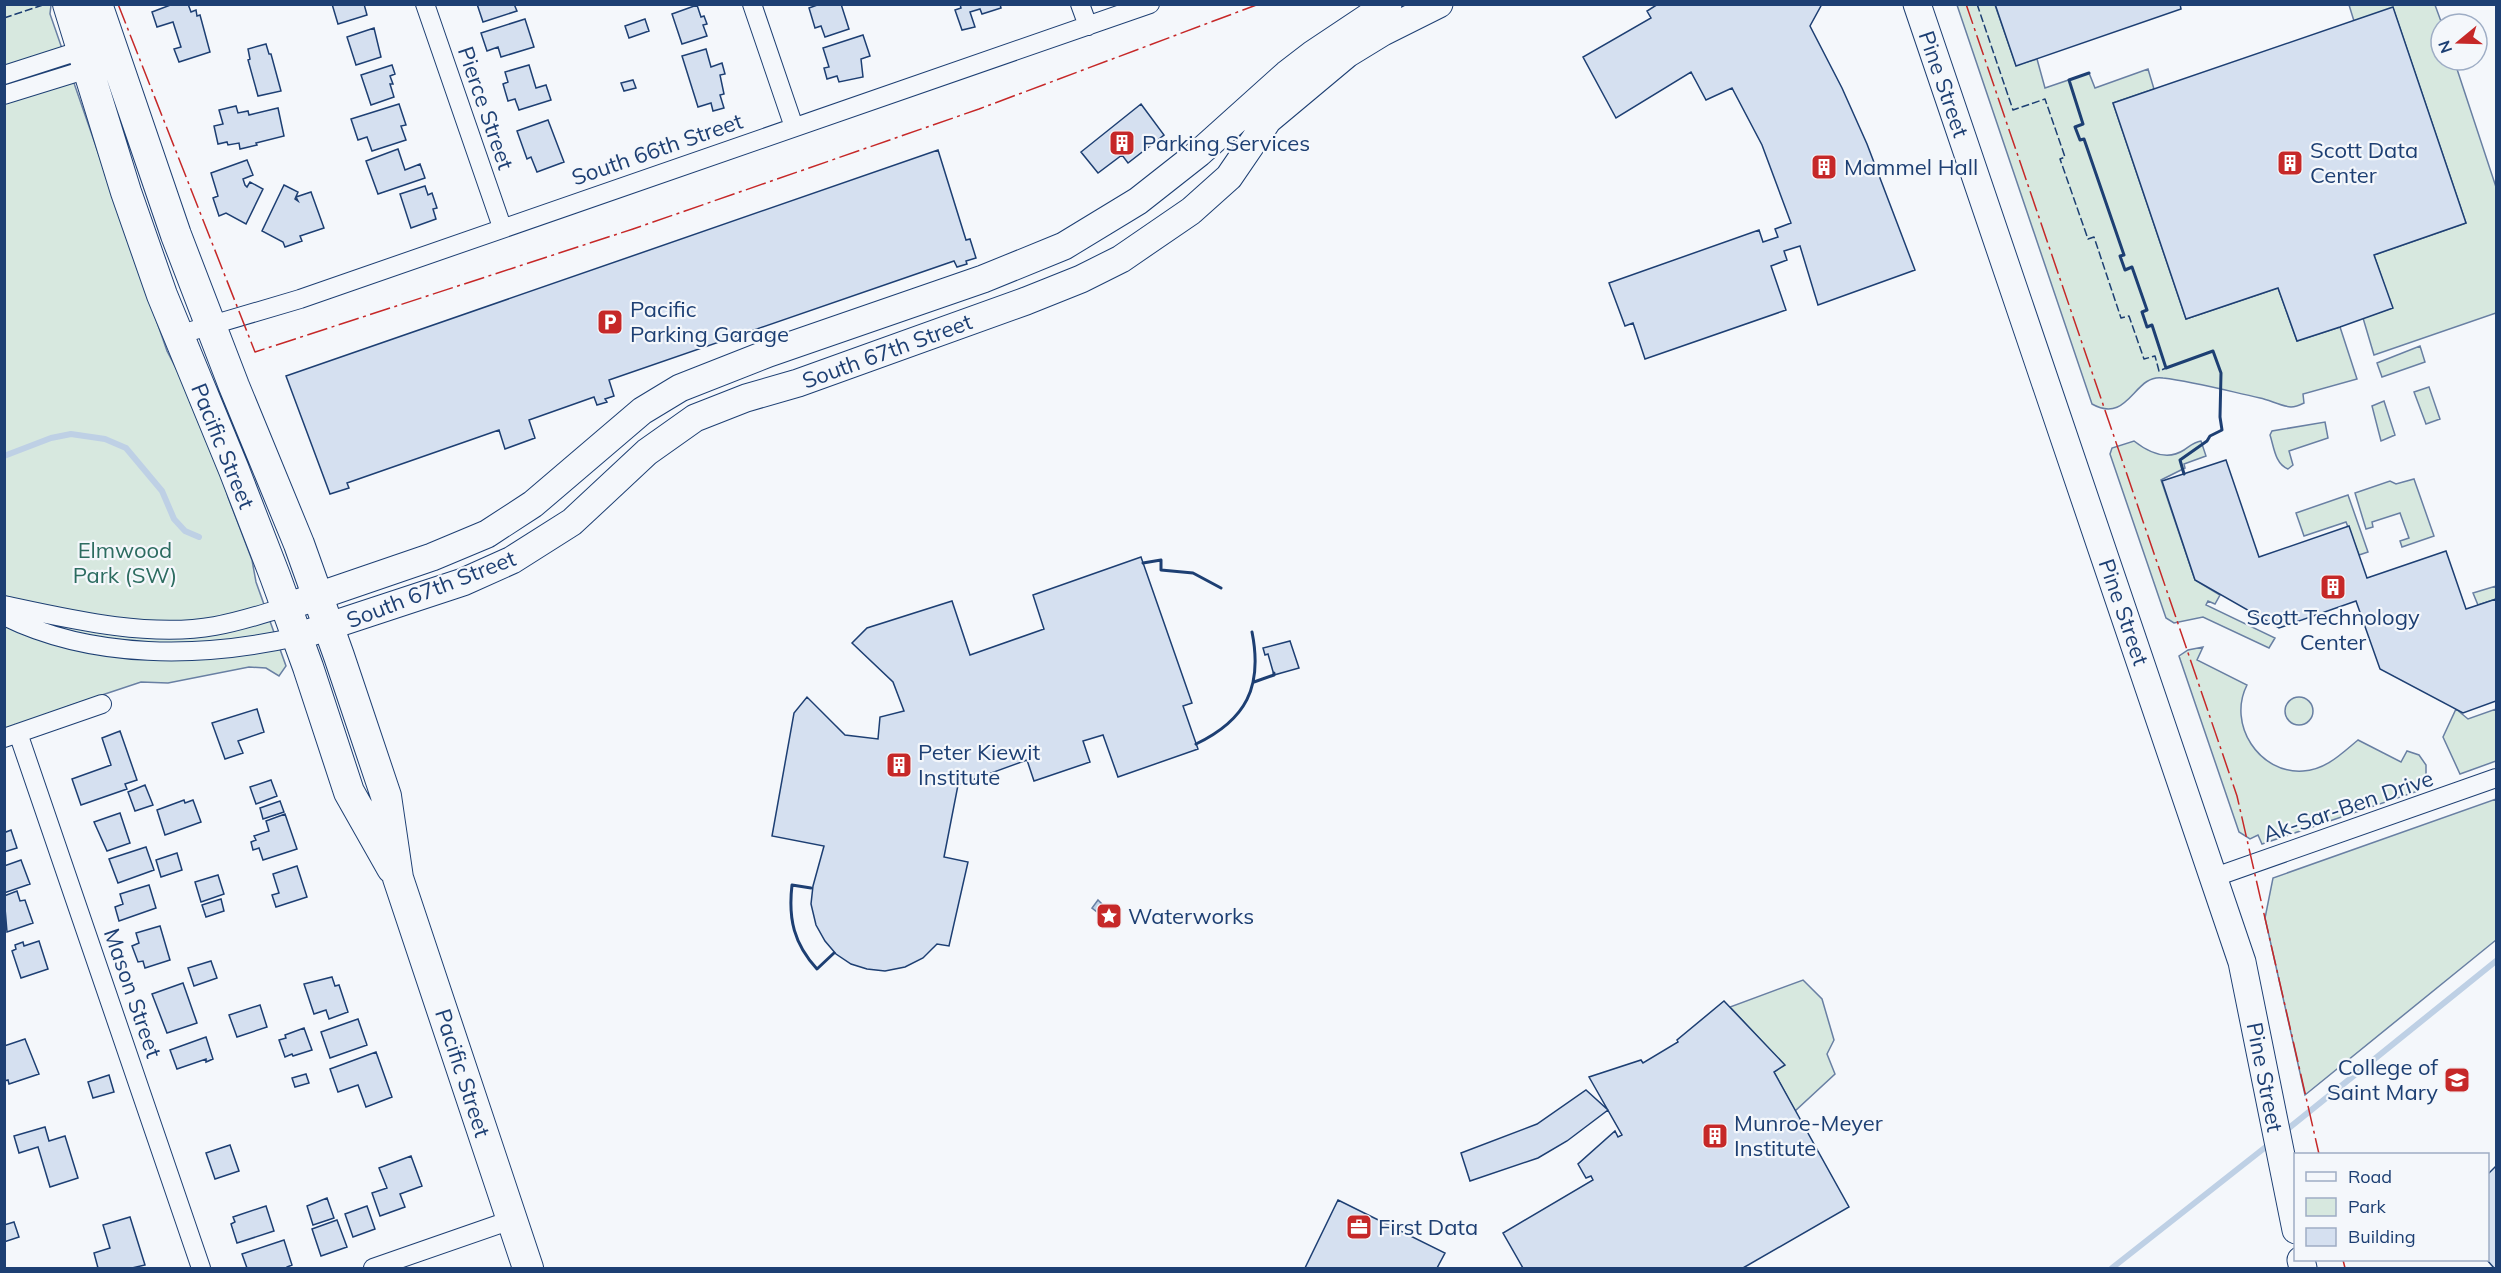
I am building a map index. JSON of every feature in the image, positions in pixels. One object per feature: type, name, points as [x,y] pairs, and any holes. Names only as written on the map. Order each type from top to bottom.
[{"type":"main road","name":"Pacific Street","points":[[68,4],[126,192],[178,335],[234,470],[286,607],[349,792],[361,817],[398,878]]},
{"type":"main road","name":"Pacific Street","points":[[97,4],[176,235],[318,596],[387,796],[398,878],[528,1269]]},
{"type":"main road","name":"South 67th Street","points":[[286,607],[458,546],[506,524],[533,504],[642,411],[680,388],[769,353],[983,279],[1064,246],[1138,201],[1199,153],[1296,67],[1388,4]]},
{"type":"main road","name":"South 67th Street","points":[[296,637],[463,582],[512,560],[572,522],[646,452],[696,418],[746,398],[794,384],[1026,301],[1121,259],[1191,211],[1214,191],[1229,177],[1268,120],[1347,54],[1383,32],[1439,4]]},
{"type":"main road","name":"Pine Street","points":[[1917,4],[2242,962],[2294,1225]]},
{"type":"main road","points":[[617,479],[626,453],[649,432],[705,390],[725,370]]},
{"type":"street","name":"Pierce Street","points":[[425,4],[502,227]]},
{"type":"street","points":[[752,4],[794,127]]},
{"type":"street","points":[[1080,4],[1088,26]]},
{"type":"street","name":"South 66th Street","points":[[178,335],[300,298],[1150,4]]},
{"type":"street","points":[[4,95],[85,59],[96,46],[112,51]]},
{"type":"street","points":[[4,75],[85,59]]},
{"type":"street","points":[[4,605],[104,623],[144,628],[180,629],[213,627],[286,607]]},
{"type":"street","points":[[4,616],[22,625],[60,637],[104,646],[157,651],[224,650],[296,637]]},
{"type":"street","points":[[11,736],[102,704]]},
{"type":"street","name":"Mason Street","points":[[11,736],[201,1269]]},
{"type":"street","name":"Ak-Sar-Ben Drive","points":[[2215,877],[2496,778]]},
{"type":"street","points":[[373,1269],[511,1220]]},
{"type":"green space","name":"Elmwood Park (SW)","points":[[4,5],[51,5],[50,14],[167,351],[213,439],[228,497],[252,560],[256,582],[286,666],[279,676],[266,668],[249,667],[168,683],[141,682],[4,731]]},
{"type":"green space","points":[[1957,5],[1995,5],[2016,65],[2037,59],[2045,88],[2089,73],[2095,88],[2148,69],[2154,89],[2113,103],[2186,319],[2278,288],[2297,341],[2340,327],[2357,379],[2303,394],[2304,403],[2293,407],[2212,387],[2163,378],[2145,383],[2123,404],[2115,408],[2104,409],[2092,404]]},
{"type":"green space","points":[[2349,5],[2435,5],[2438,12],[2429,12],[2429,72],[2458,72],[2496,187],[2496,313],[2374,355],[2363,318],[2392,308],[2374,255],[2466,223],[2393,8],[2354,21]]},
{"type":"green space","points":[[2420,346],[2425,362],[2382,377],[2377,363]]},
{"type":"green space","points":[[2429,387],[2440,419],[2426,424],[2414,392]]},
{"type":"green space","points":[[2384,401],[2395,435],[2381,441],[2372,406]]},
{"type":"green space","points":[[2325,422],[2328,438],[2289,451],[2293,465],[2288,469],[2280,463],[2270,435],[2272,431]]},
{"type":"green space","points":[[2134,441],[2151,452],[2171,455],[2201,441],[2206,456],[2184,464],[2185,468],[2161,480],[2195,580],[2220,595],[2215,604],[2208,601],[2206,605],[2275,638],[2269,648],[2203,617],[2174,623],[2166,618],[2110,454],[2112,448]]},
{"type":"green space","points":[[2414,479],[2434,536],[2402,547],[2400,541],[2409,538],[2400,513],[2372,522],[2373,527],[2366,529],[2355,493],[2390,481],[2396,484]]},
{"type":"green space","points":[[2348,495],[2368,552],[2359,555],[2346,522],[2304,536],[2296,513]]},
{"type":"green space","points":[[2496,586],[2496,599],[2478,605],[2473,593]]},
{"type":"green space","points":[[2203,647],[2197,660],[2247,685],[2242,700],[2241,715],[2244,730],[2251,744],[2273,764],[2287,770],[2303,771],[2319,768],[2358,740],[2401,762],[2407,751],[2419,755],[2426,765],[2426,775],[2418,791],[2262,844],[2258,835],[2250,839],[2239,832],[2179,656],[2188,650]]},
{"type":"green space","points":[[2299,697],[2309,701],[2313,711],[2309,721],[2299,725],[2289,721],[2285,711],[2289,701]]},
{"type":"green space","points":[[2456,709],[2468,719],[2496,709],[2496,761],[2460,774],[2443,737]]},
{"type":"green space","points":[[2496,799],[2496,940],[2305,1095],[2265,918],[2273,878]]},
{"type":"green space","points":[[1803,980],[1822,999],[1834,1040],[1827,1054],[1835,1074],[1795,1111],[1774,1072],[1784,1065],[1730,1007]]},
{"type":"water","points":[[1098,900],[1119,921],[1114,925],[1092,908]]},
{"type":"building","points":[[173,4],[188,4],[191,12],[196,10],[197,16],[200,15],[210,52],[179,62],[174,49],[181,47],[173,22],[157,27],[152,12]]},
{"type":"building","points":[[332,4],[364,4],[367,15],[338,24]]},
{"type":"building","points":[[477,4],[514,4],[517,11],[483,22]]},
{"type":"building","points":[[820,4],[841,4],[849,29],[825,37],[821,26],[815,28],[809,8]]},
{"type":"building","points":[[960,4],[1000,4],[1001,8],[982,14],[980,9],[970,12],[975,27],[962,30],[955,10],[961,8]]},
{"type":"building","name":"Mammel Hall","points":[[1658,4],[1822,4],[1810,26],[1842,88],[1867,144],[1915,270],[1818,305],[1800,246],[1784,251],[1787,260],[1771,266],[1786,310],[1645,359],[1633,323],[1625,326],[1609,283],[1759,230],[1763,242],[1778,237],[1775,229],[1791,223],[1762,145],[1732,88],[1706,100],[1691,72],[1616,118],[1583,57],[1651,18],[1647,11]]},
{"type":"building","points":[[1995,4],[2180,4],[2181,9],[2016,66]]},
{"type":"building","points":[[697,5],[701,17],[704,16],[707,24],[703,25],[707,36],[682,44],[672,14]]},
{"type":"building","name":"Scott Data Center","points":[[2393,7],[2466,223],[2374,255],[2393,308],[2340,327],[2297,341],[2278,288],[2186,319],[2113,103]]},
{"type":"building","points":[[525,19],[534,47],[501,57],[498,47],[487,51],[481,33]]},
{"type":"building","points":[[645,19],[649,31],[629,38],[625,26]]},
{"type":"building","points":[[374,28],[381,57],[356,65],[347,37]]},
{"type":"building","points":[[863,35],[870,56],[861,59],[863,77],[839,82],[837,76],[827,79],[824,68],[829,67],[823,48]]},
{"type":"building","points":[[266,44],[281,91],[258,96],[248,60],[250,59],[248,49]]},
{"type":"building","points":[[706,49],[711,67],[722,63],[725,74],[720,75],[724,94],[720,95],[724,108],[713,111],[711,103],[698,107],[682,56]]},
{"type":"building","points":[[392,65],[395,74],[390,76],[393,84],[390,84],[394,97],[371,105],[361,75]]},
{"type":"building","points":[[529,65],[536,88],[546,85],[551,100],[519,110],[515,99],[508,101],[503,84],[508,82],[505,72]]},
{"type":"building","points":[[633,80],[636,88],[624,91],[621,83]]},
{"type":"building","points":[[399,104],[406,125],[401,126],[406,140],[372,151],[367,137],[358,140],[351,119]]},
{"type":"building","name":"Parking Services","points":[[1141,104],[1164,135],[1128,163],[1122,155],[1098,173],[1081,152]]},
{"type":"building","points":[[236,106],[238,113],[248,111],[249,115],[278,108],[284,136],[240,149],[239,143],[218,144],[214,126],[223,124],[219,110]]},
{"type":"building","points":[[548,120],[564,162],[537,172],[531,157],[527,159],[517,131]]},
{"type":"building","points":[[398,149],[405,170],[420,164],[425,178],[378,194],[366,161]]},
{"type":"building","name":"Pacific Parking Garage","points":[[938,150],[966,240],[970,239],[976,258],[966,261],[967,264],[957,267],[954,261],[609,380],[614,396],[605,399],[607,402],[597,405],[594,397],[529,420],[535,438],[505,449],[499,430],[347,483],[349,488],[330,494],[286,376]]},
{"type":"building","points":[[247,160],[253,175],[243,179],[245,185],[247,187],[250,182],[263,189],[246,224],[226,213],[219,216],[213,198],[218,196],[211,173]]},
{"type":"building","points":[[284,185],[298,192],[295,199],[298,201],[296,197],[311,192],[324,228],[300,236],[302,241],[285,247],[283,242],[262,231]]},
{"type":"building","points":[[425,186],[428,195],[432,193],[437,208],[433,209],[436,219],[411,228],[400,194]]},
{"type":"building","name":"Scott Technology Center","points":[[2226,460],[2259,557],[2349,526],[2367,578],[2446,551],[2466,609],[2496,599],[2496,701],[2463,713],[2380,669],[2356,601],[2279,628],[2195,580],[2162,481]]},
{"type":"building","name":"Peter Kiewit Institute","points":[[1141,557],[1192,703],[1183,706],[1198,749],[1118,777],[1103,735],[1083,741],[1090,762],[1034,781],[1027,760],[958,785],[944,857],[968,862],[949,946],[937,944],[923,958],[905,967],[885,971],[851,964],[836,954],[816,925],[811,904],[813,886],[824,846],[772,836],[794,713],[807,697],[845,735],[878,739],[880,717],[904,711],[893,682],[852,643],[867,628],[952,601],[970,655],[1044,629],[1033,595]]},
{"type":"building","points":[[1290,641],[1299,668],[1274,675],[1268,654],[1265,655],[1263,648]]},
{"type":"building","points":[[257,709],[264,732],[238,741],[243,753],[225,759],[212,723]]},
{"type":"building","points":[[120,731],[137,780],[125,784],[127,789],[81,805],[72,779],[111,765],[102,738]]},
{"type":"building","points":[[271,780],[277,796],[256,804],[250,787]]},
{"type":"building","points":[[145,785],[153,805],[135,811],[128,792]]},
{"type":"building","points":[[184,800],[185,803],[193,800],[201,822],[165,835],[157,810]]},
{"type":"building","points":[[280,801],[284,812],[263,819],[260,808]]},
{"type":"building","points":[[120,813],[130,843],[107,851],[94,822]]},
{"type":"building","points":[[285,814],[297,849],[263,860],[259,848],[253,850],[251,842],[256,840],[254,836],[269,831],[266,821]]},
{"type":"building","points":[[4,829],[6,832],[11,830],[17,848],[4,852]]},
{"type":"building","points":[[146,847],[154,870],[118,883],[109,859]]},
{"type":"building","points":[[177,853],[182,870],[161,877],[156,860]]},
{"type":"building","points":[[21,860],[30,884],[4,893],[4,866]]},
{"type":"building","points":[[297,866],[307,897],[276,907],[272,895],[279,893],[273,874]]},
{"type":"building","points":[[218,875],[224,894],[201,902],[195,882]]},
{"type":"building","points":[[149,885],[156,908],[119,921],[115,907],[123,904],[120,894]]},
{"type":"building","points":[[17,891],[20,901],[25,900],[33,923],[7,932],[4,896]]},
{"type":"building","points":[[221,899],[224,911],[206,917],[202,905]]},
{"type":"building","points":[[160,926],[170,960],[145,968],[143,961],[138,962],[132,946],[139,943],[136,933]]},
{"type":"building","points":[[39,941],[48,969],[21,978],[12,951],[16,949],[15,945],[23,942],[24,946]]},
{"type":"building","points":[[211,961],[217,978],[194,986],[188,968]]},
{"type":"building","points":[[332,977],[335,986],[339,985],[348,1012],[329,1019],[326,1010],[314,1014],[304,984]]},
{"type":"building","points":[[183,983],[197,1023],[167,1033],[152,994]]},
{"type":"building","name":"Munroe-Meyer Institute","points":[[1724,1001],[1785,1065],[1774,1072],[1849,1207],[1743,1268],[1523,1268],[1503,1233],[1593,1180],[1591,1176],[1586,1178],[1578,1164],[1615,1131],[1618,1137],[1622,1135],[1589,1077],[1641,1060],[1643,1063],[1678,1042],[1677,1040]]},
{"type":"building","points":[[260,1005],[267,1027],[237,1037],[229,1015]]},
{"type":"building","points":[[358,1019],[367,1045],[330,1058],[321,1032]]},
{"type":"building","points":[[304,1028],[312,1050],[285,1057],[279,1040],[286,1038],[285,1035]]},
{"type":"building","points":[[206,1037],[213,1059],[206,1062],[206,1059],[177,1069],[170,1050]]},
{"type":"building","points":[[25,1039],[39,1074],[9,1084],[8,1080],[4,1081],[4,1046]]},
{"type":"building","points":[[376,1052],[392,1097],[366,1107],[358,1085],[338,1092],[330,1069]]},
{"type":"building","points":[[306,1074],[309,1083],[295,1087],[292,1078]]},
{"type":"building","points":[[109,1075],[114,1092],[93,1098],[88,1082]]},
{"type":"building","points":[[1586,1090],[1608,1110],[1567,1141],[1538,1158],[1470,1181],[1461,1153],[1537,1124]]},
{"type":"building","points":[[45,1127],[49,1141],[65,1136],[78,1178],[50,1187],[38,1147],[19,1153],[14,1136]]},
{"type":"building","points":[[230,1145],[239,1171],[215,1179],[206,1153]]},
{"type":"building","points":[[411,1156],[422,1186],[400,1194],[405,1207],[380,1216],[372,1193],[387,1188],[379,1168]]},
{"type":"building","points":[[2496,1166],[2496,1268],[2488,1261],[2489,1173]]},
{"type":"building","points":[[327,1198],[334,1218],[313,1225],[307,1206]]},
{"type":"building","name":"First Data","points":[[1338,1200],[1445,1253],[1437,1268],[1305,1268]]},
{"type":"building","points":[[266,1206],[274,1231],[237,1243],[231,1224],[235,1222],[233,1217]]},
{"type":"building","points":[[367,1206],[375,1229],[353,1237],[345,1214]]},
{"type":"building","points":[[130,1217],[145,1265],[132,1268],[98,1268],[94,1253],[110,1248],[103,1225]]},
{"type":"building","points":[[337,1220],[347,1247],[321,1256],[312,1229]]},
{"type":"building","points":[[14,1222],[19,1237],[4,1242],[4,1225]]},
{"type":"building","points":[[284,1240],[292,1265],[287,1268],[247,1268],[242,1254]]},
{"type":"waterway","points":[[4,456],[51,438],[71,434],[105,439],[126,448],[162,491],[174,519],[185,531],[199,537]]},
{"type":"waterway","points":[[2284,1132],[2496,961]]},
{"type":"waterway","points":[[2112,1268],[2272,1142]]},
{"type":"fence","points":[[4,18],[46,4]]},
{"type":"fence","points":[[1977,4],[2013,110],[2045,99],[2065,157],[2060,159],[2088,239],[2094,237],[2121,318],[2129,316],[2144,359],[2155,356],[2159,371],[2166,368]]},
{"type":"wall","points":[[2089,73],[2069,80],[2083,124],[2075,127],[2080,140],[2084,139],[2124,255],[2120,256],[2125,270],[2132,267],[2147,310],[2142,312],[2147,327],[2152,325],[2166,368],[2213,351],[2221,373],[2222,430],[2210,436],[2207,441],[2180,460],[2184,474]]},
{"type":"wall","points":[[1143,563],[1161,560],[1161,570],[1193,573],[1221,588]]},
{"type":"wall","points":[[1196,744],[1227,724],[1239,713],[1247,700],[1255,669],[1252,632]]},
{"type":"wall","points":[[1254,682],[1274,675],[1274,673]]},
{"type":"wall","points":[[811,888],[792,885],[791,909],[794,930],[803,950],[817,969],[834,953]]},
{"type":"power","points":[[118,4],[255,352],[633,229],[979,109],[1259,4]]},
{"type":"power","points":[[1966,4],[2237,796],[2319,1153]]},
{"type":"power","points":[[2343,1261],[2345,1268]]},
{"type":"place","name":"Parking Services","points":[[1122,143]]},
{"type":"place","name":"Scott Data Center","points":[[2290,163]]},
{"type":"place","name":"Mammel Hall","points":[[1824,167]]},
{"type":"place","name":"Pacific Parking Garage","points":[[610,322]]},
{"type":"place","name":"Scott Technology Center","points":[[2333,587]]},
{"type":"place","name":"Peter Kiewit Institute","points":[[899,765]]},
{"type":"place","name":"Waterworks","points":[[1109,916]]},
{"type":"place","name":"College of Saint Mary","points":[[2457,1080]]},
{"type":"place","name":"Munroe-Meyer Institute","points":[[1715,1136]]},
{"type":"place","name":"First Data","points":[[1359,1227]]}]
